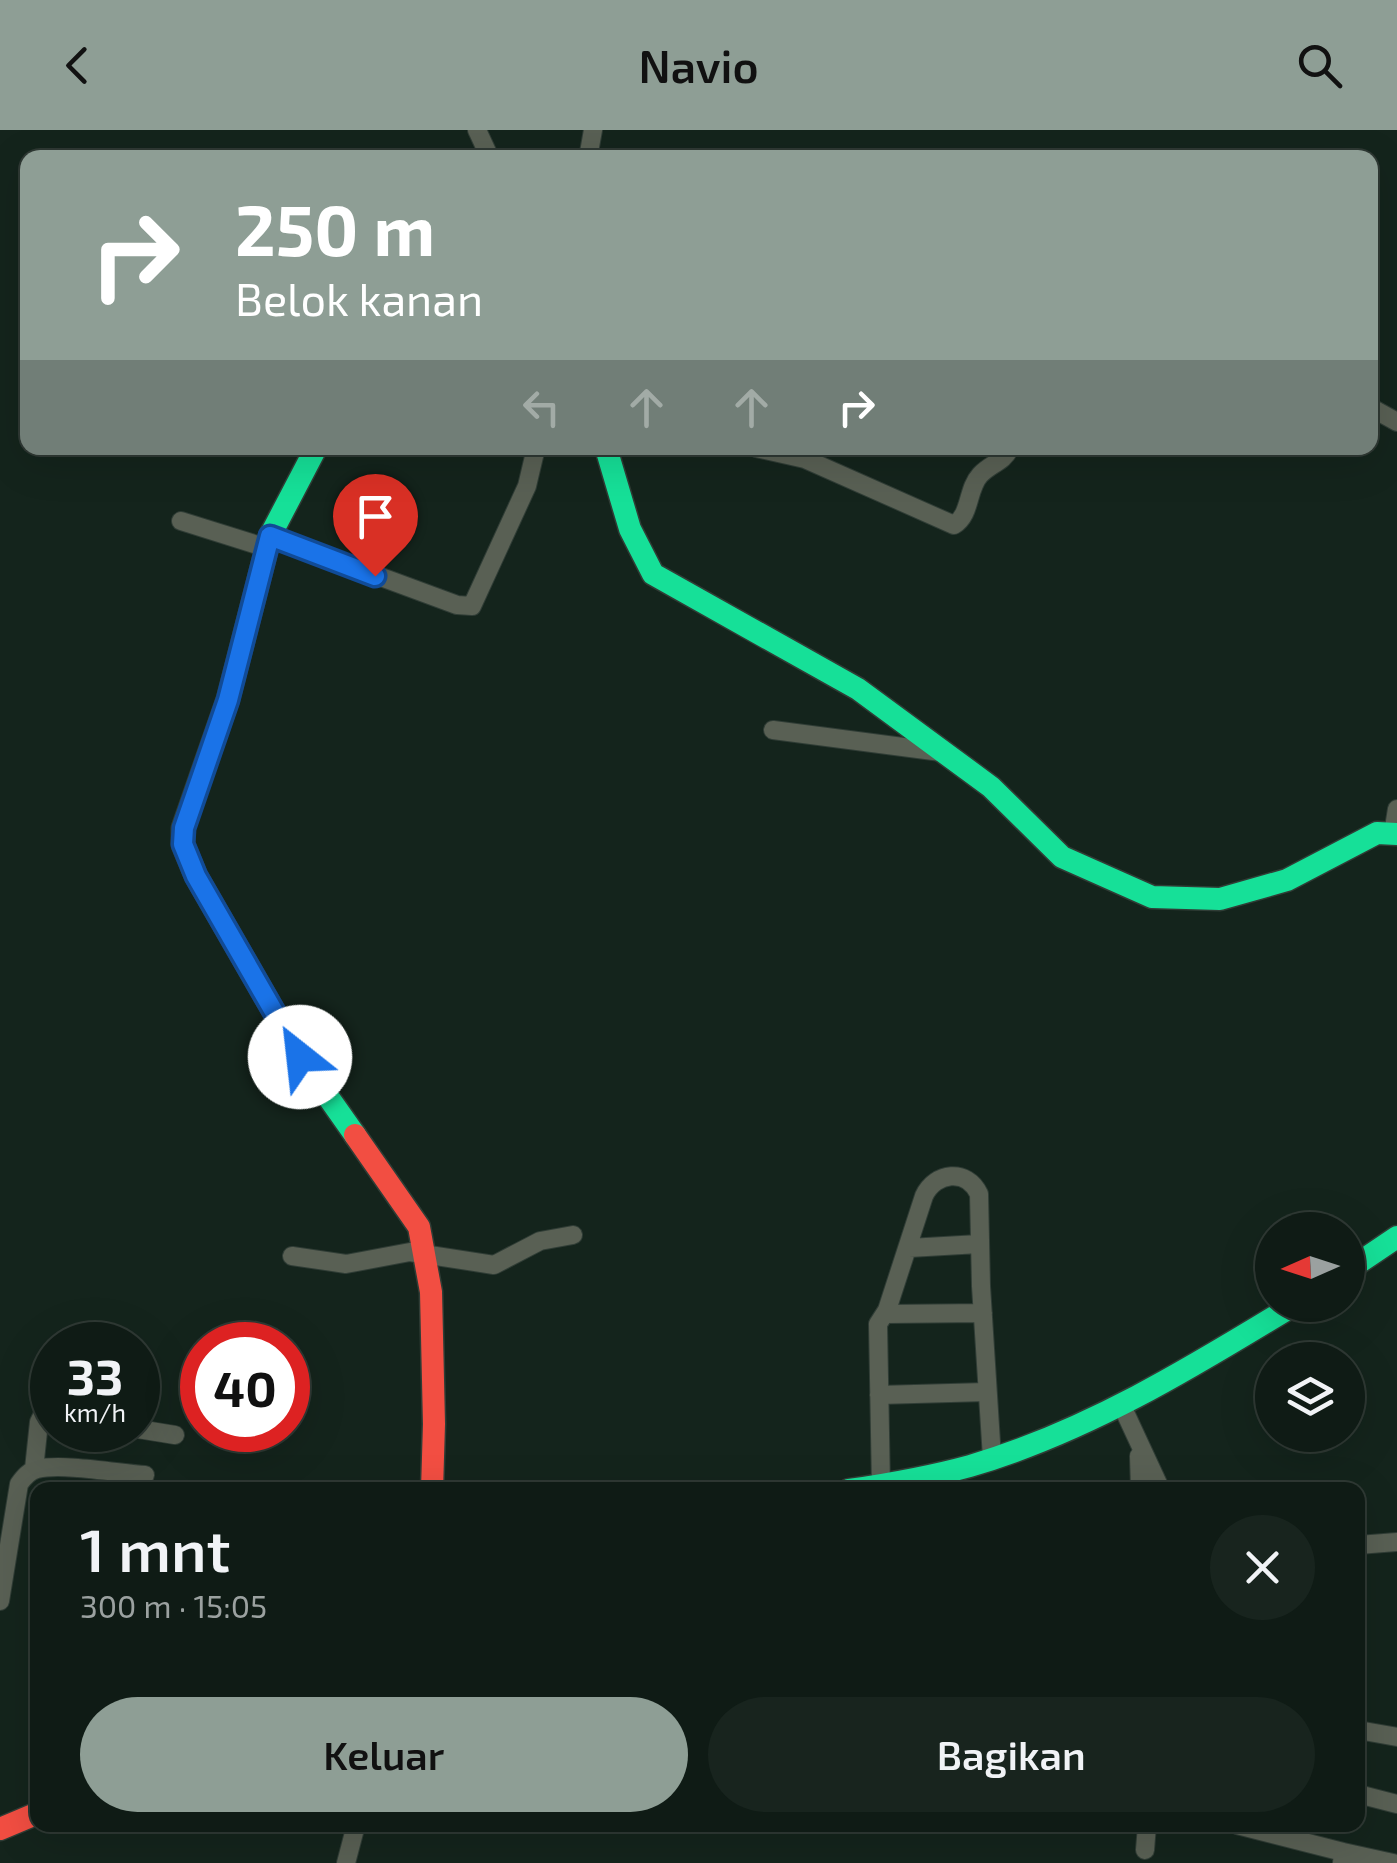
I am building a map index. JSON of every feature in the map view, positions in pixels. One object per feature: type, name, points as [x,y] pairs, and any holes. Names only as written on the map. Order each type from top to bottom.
[{"type":"street","points":[[312,455],[269,542],[228,700],[184,828],[183,844],[196,876],[300,1057],[420,1227],[434,1292],[436,1442],[433,1482]]},
{"type":"street","points":[[182,521],[269,542],[472,606],[526,486],[534,455]]},
{"type":"street","points":[[608,455],[625,520],[653,574],[858,689],[990,788],[1062,856],[1152,897],[1220,899],[1287,880],[1377,832],[1395,834],[1397,809]]},
{"type":"street","points":[[785,455],[805,460],[954,525],[962,520],[980,475],[1005,455]]},
{"type":"street","points":[[773,730],[944,752]]},
{"type":"street","points":[[881,1482],[878,1324],[928,1188],[948,1176],[963,1178],[976,1187],[992,1458]]},
{"type":"street","points":[[292,1256],[336,1264],[398,1252],[494,1265],[540,1242],[573,1236]]},
{"type":"street","points":[[1365,1259],[1397,1237]]},
{"type":"street","points":[[908,1248],[980,1244]]},
{"type":"street","points":[[884,1314],[983,1314]]},
{"type":"street","points":[[902,1482],[944,1474],[992,1458],[1122,1406],[1267,1322]]},
{"type":"street","points":[[879,1395],[986,1392]]},
{"type":"street","points":[[1122,1406],[1157,1482]]},
{"type":"street","points":[[160,1432],[174,1435]]},
{"type":"street","points":[[1138,1447],[1140,1482]]},
{"type":"street","points":[[0,1601],[19,1484],[34,1469],[35,1452]]},
{"type":"street","points":[[34,1469],[146,1475]]},
{"type":"street","points":[[1365,1544],[1397,1542]]},
{"type":"street","points":[[1365,1731],[1397,1737]]},
{"type":"street","points":[[1365,1796],[1397,1804]]},
{"type":"street","points":[[0,1829],[30,1816]]},
{"type":"street","points":[[346,1863],[354,1832]]},
{"type":"street","points":[[1145,1850],[1147,1832]]},
{"type":"street","points":[[1260,1832],[1343,1857],[1393,1863]]},
{"type":"traffic: fast","points":[[312,455],[270,536],[228,699],[183,828],[183,845],[196,876],[300,1057],[355,1135]]},
{"type":"traffic: fast","points":[[608,455],[630,529],[653,574],[858,689],[991,787],[1062,857],[1152,897],[1220,899],[1287,880],[1377,833],[1397,834]]},
{"type":"traffic: fast","points":[[1365,1259],[1397,1237]]},
{"type":"traffic: fast","points":[[898,1482],[970,1466],[1055,1435],[1177,1375],[1266,1322]]},
{"type":"traffic: jam","points":[[355,1135],[419,1227],[431,1292],[432,1482]]},
{"type":"traffic: jam","points":[[0,1829],[30,1816]]},
{"type":"route","points":[[300,1057],[196,876],[183,844],[184,828],[228,700],[270,536],[375,576]]}]
